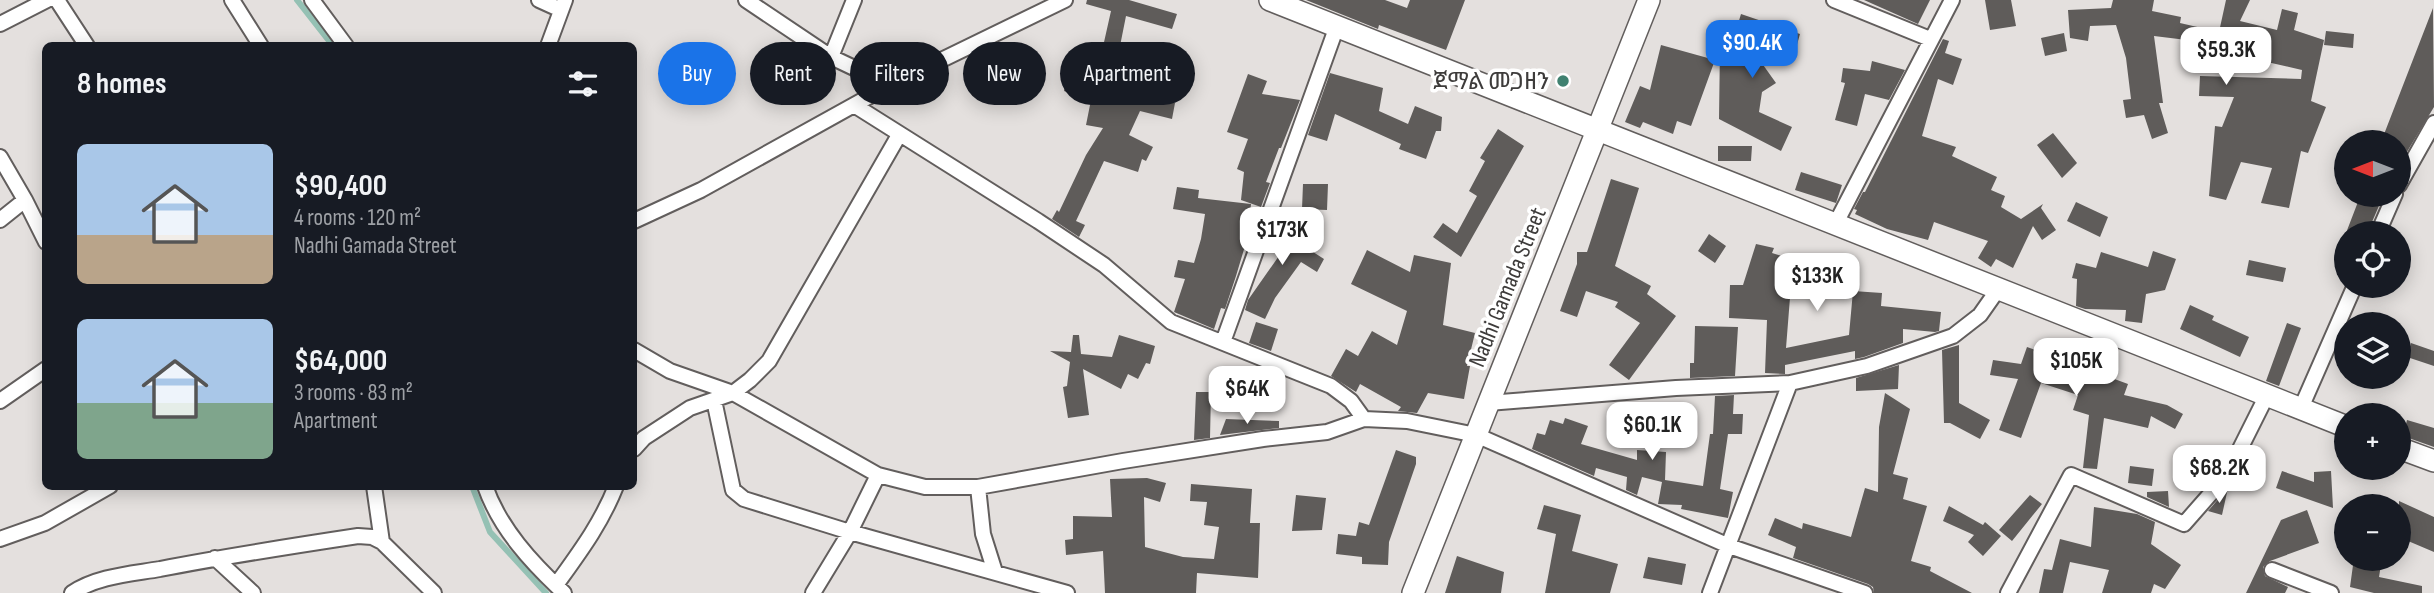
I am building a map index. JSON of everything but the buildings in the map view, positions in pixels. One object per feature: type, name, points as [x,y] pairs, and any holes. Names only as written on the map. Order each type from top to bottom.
[{"type":"street","points":[[0,24],[47,0]]},
{"type":"street","points":[[57,0],[84,42]]},
{"type":"street","points":[[232,0],[258,42]]},
{"type":"street","points":[[312,0],[343,42]]},
{"type":"street","points":[[539,0],[563,5],[549,42]]},
{"type":"street","points":[[746,0],[809,42]]},
{"type":"street","points":[[836,45],[854,0]]},
{"type":"street","points":[[949,56],[1065,0]]},
{"type":"street","name":"Nadhi Gamada Street","points":[[1413,593],[1650,0]]},
{"type":"street","points":[[1834,0],[1930,39]]},
{"type":"street","points":[[1836,223],[1952,0]]},
{"type":"street","points":[[1275,1],[2334,422]]},
{"type":"street","points":[[1223,342],[1338,26]]},
{"type":"street","points":[[637,220],[701,190],[854,106],[1104,265],[1171,322],[1331,386],[1352,401],[1364,419]]},
{"type":"street","points":[[2412,162],[2434,123]]},
{"type":"street","points":[[637,446],[644,438],[690,408],[733,393],[769,361],[898,135]]},
{"type":"street","points":[[0,157],[42,234]]},
{"type":"street","points":[[0,220],[25,200]]},
{"type":"street","points":[[1488,403],[1676,388],[1790,383],[1867,366],[1953,336],[1980,315],[1999,288]]},
{"type":"street","points":[[2301,408],[2349,298]]},
{"type":"street","points":[[637,352],[670,371],[733,393],[878,475],[925,487],[978,487],[1123,461],[1327,432],[1364,419],[1407,421],[1476,435],[1729,546],[1866,593]]},
{"type":"street","points":[[0,401],[42,372]]},
{"type":"street","points":[[1710,593],[1790,383]]},
{"type":"street","points":[[2008,593],[2071,475],[2184,524],[2227,475],[2267,395]]},
{"type":"street","points":[[714,400],[733,490],[744,499],[1067,593]]},
{"type":"street","points":[[2411,452],[2434,461]]},
{"type":"street","points":[[813,593],[850,532],[878,475]]},
{"type":"street","points":[[978,487],[983,534],[995,572]]},
{"type":"street","points":[[0,539],[45,523],[103,490]]},
{"type":"street","points":[[375,490],[382,540]]},
{"type":"street","points":[[486,490],[490,501],[517,545],[560,589],[606,512],[614,490]]},
{"type":"street","points":[[80,591],[104,579],[215,558],[358,536],[382,540],[434,593]]},
{"type":"street","points":[[215,558],[253,593]]},
{"type":"street","points":[[2272,570],[2332,593]]},
{"type":"waterway","points":[[297,0],[330,42]]},
{"type":"waterway","points":[[474,490],[490,532],[546,593]]},
{"type":"place","name":"ጀማል መጋዘን","points":[[1563,81]]}]
